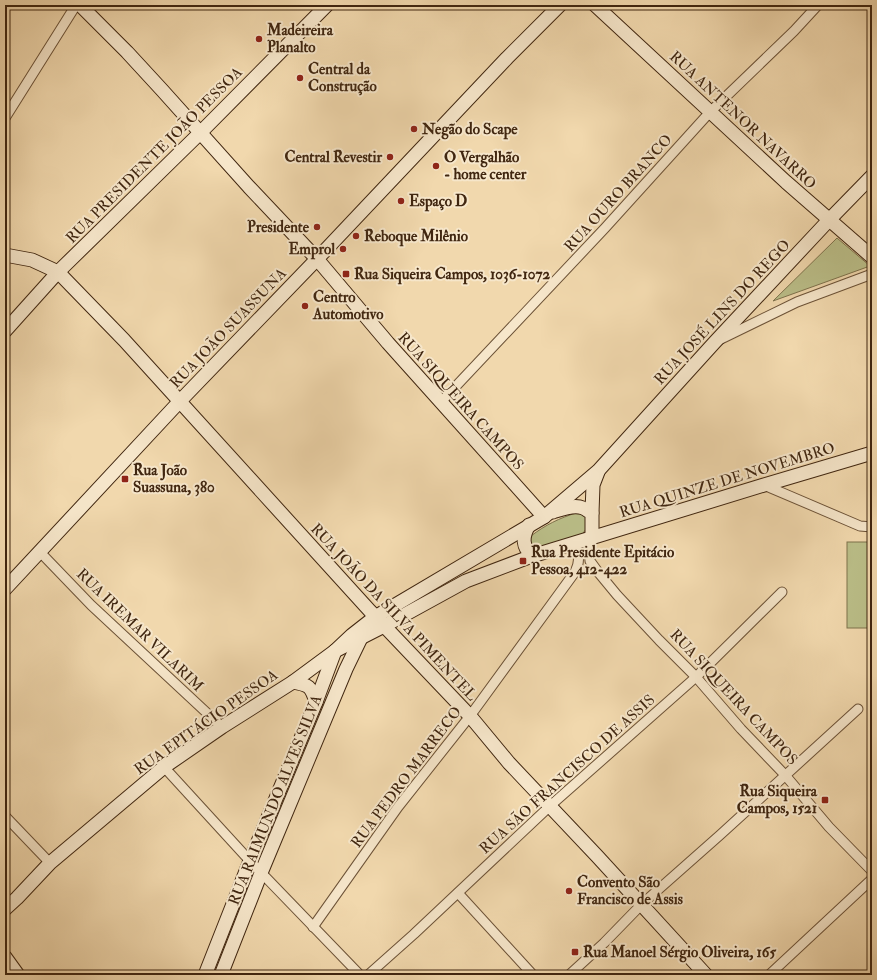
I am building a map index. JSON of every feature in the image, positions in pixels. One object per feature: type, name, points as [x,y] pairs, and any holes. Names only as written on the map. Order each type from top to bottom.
[{"type":"main road","name":"RUA SIQUEIRA CAMPOS","points":[[80,5],[132,57],[200,133],[317,258],[388,343],[546,515]]},
{"type":"main road","name":"RUA PRESIDENTE JOÃO PESSOA","points":[[5,331],[58,272],[200,133],[327,5]]},
{"type":"main road","name":"RUA JOÃO SUASSUNA","points":[[5,589],[180,401],[507,58],[560,5]]},
{"type":"main road","name":"RUA ANTENOR NAVARRO","points":[[596,5],[786,182],[872,257]]},
{"type":"main road","name":"RUA JOSÉ LINS DO REGO","points":[[546,515],[598,471],[714,343],[872,176]]},
{"type":"main road","points":[[5,255],[32,260],[58,272]]},
{"type":"main road","name":"RUA JOÃO DA SILVA PIMENTEL","points":[[58,272],[124,340],[379,622],[470,716],[509,763],[642,904],[706,975]]},
{"type":"main road","name":"RUA QUINZE DE NOVEMBRO","points":[[379,622],[466,581],[532,556],[872,452]]},
{"type":"main road","points":[[592,538],[593,486],[598,471]]},
{"type":"main road","points":[[335,651],[352,635],[379,622],[546,515],[575,506],[582,507],[592,513]]},
{"type":"main road","points":[[529,525],[525,533],[524,540],[525,547],[532,556]]},
{"type":"main road","name":"RUA EPITÁCIO PESSOA","points":[[5,909],[50,863],[164,766],[292,682],[335,651],[361,638],[379,622]]},
{"type":"main road","name":"RUA RAIMUNDO ALVES SILVA","points":[[221,975],[261,873],[346,669],[361,638]]},
{"type":"main road","name":"RUA RAIMUNDO ALVES SILVA","points":[[205,975],[250,861],[316,702],[335,651]]},
{"type":"main road","points":[[292,682],[301,683],[311,689],[316,702]]},
{"type":"main road","points":[[5,957],[18,975]]},
{"type":"street","points":[[5,118],[76,5]]},
{"type":"street","name":"RUA OURO BRANCO","points":[[441,402],[605,228],[710,112],[794,31],[818,5]]},
{"type":"street","points":[[714,343],[797,302],[872,274]]},
{"type":"street","points":[[764,484],[860,526],[872,527]]},
{"type":"street","name":"RUA SIQUEIRA CAMPOS","points":[[592,538],[589,549],[590,561],[617,595],[696,677],[741,729],[785,775],[829,827],[872,871]]},
{"type":"street","name":"RUA PEDRO MARRECO","points":[[313,927],[398,807],[470,716],[575,572],[579,560],[575,544]]},
{"type":"street","name":"RUA IREMAR VILARIM","points":[[40,552],[91,605],[222,727]]},
{"type":"street","name":"RUA SÃO FRANCISCO DE ASSIS","points":[[368,975],[414,934],[550,806],[696,677],[782,592]]},
{"type":"street","points":[[569,975],[604,943],[642,904],[720,836],[858,709]]},
{"type":"street","points":[[164,766],[261,873],[360,975]]},
{"type":"street","points":[[5,816],[50,863]]},
{"type":"street","points":[[769,975],[872,879]]},
{"type":"street","points":[[458,893],[533,975]]},
{"type":"green space","points":[[837,238],[870,266],[773,301]]},
{"type":"green space","points":[[576,513],[581,513],[586,516],[586,529],[581,536],[537,551],[529,546],[531,536],[536,532],[553,522]]},
{"type":"green space","points":[[847,542],[872,542],[872,628],[847,628]]},
{"type":"place","name":"Madeireira Planalto","points":[[259,39]]},
{"type":"place","name":"Central da Construção","points":[[300,78]]},
{"type":"place","name":"Negão do Scape","points":[[414,129]]},
{"type":"place","name":"Central Revestir","points":[[390,157]]},
{"type":"place","name":"O Vergalhão - home center","points":[[436,166]]},
{"type":"place","name":"Espaço D","points":[[401,201]]},
{"type":"place","name":"Presidente","points":[[317,227]]},
{"type":"place","name":"Reboque Milênio","points":[[356,236]]},
{"type":"place","name":"Emprol","points":[[343,249]]},
{"type":"place","name":"Rua Siqueira Campos, 1036-1072","points":[[346,274]]},
{"type":"place","name":"Centro Automotivo","points":[[305,306]]},
{"type":"place","name":"Rua João Suassuna, 380","points":[[125,479]]},
{"type":"place","name":"Rua Presidente Epitácio Pessoa, 412-422","points":[[523,561]]},
{"type":"place","name":"Rua Siqueira Campos, 1521","points":[[825,800]]},
{"type":"place","name":"Convento São Francisco de Assis","points":[[569,891]]},
{"type":"place","name":"Rua Manoel Sérgio Oliveira, 165","points":[[575,952]]}]
